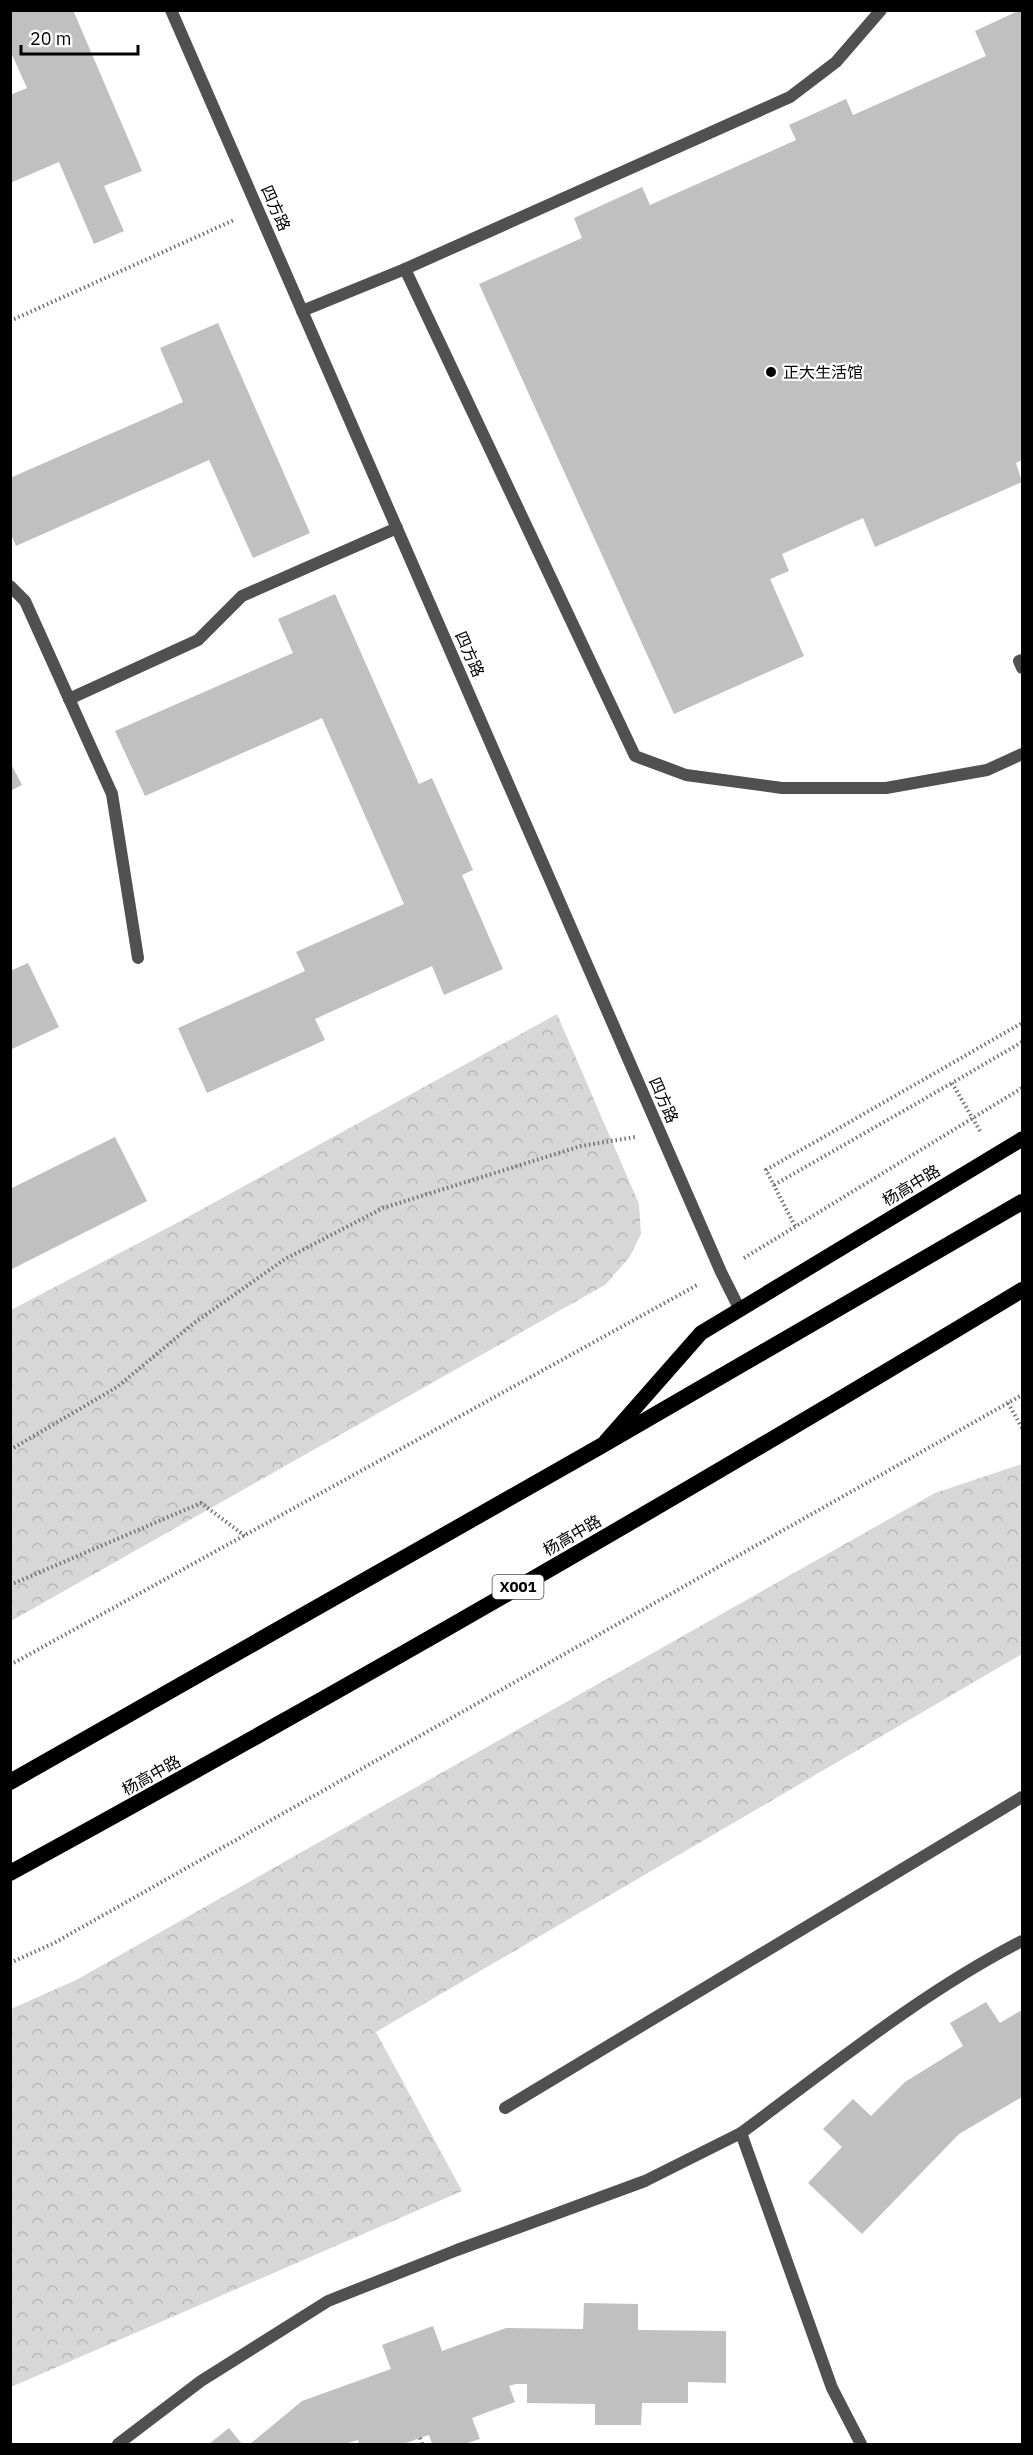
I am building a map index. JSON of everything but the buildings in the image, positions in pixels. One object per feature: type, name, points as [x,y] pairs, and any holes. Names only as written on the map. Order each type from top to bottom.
[{"type":"highway","name":"杨高中路","points":[[10,1782],[601,1446],[1023,1202]]},
{"type":"highway","name":"杨高中路","points":[[10,1873],[156,1793],[568,1558],[1022,1291]]},
{"type":"main road","name":"杨高中路","points":[[601,1446],[701,1332],[1023,1139]]},
{"type":"street","name":"四方路","points":[[171,10],[660,1133],[740,1310]]},
{"type":"street","points":[[302,311],[405,269],[790,97],[836,62],[880,10]]},
{"type":"street","points":[[405,269],[634,756],[686,775],[782,788],[886,788],[987,770],[1023,754]]},
{"type":"street","points":[[69,699],[198,640],[242,596],[397,528]]},
{"type":"street","points":[[10,586],[25,601],[112,794],[138,958]]},
{"type":"street","points":[[1023,660],[1019,662],[1023,668]]},
{"type":"street","points":[[505,2108],[1023,1797]]},
{"type":"street","points":[[118,2445],[201,2381],[328,2301],[457,2250],[645,2181],[741,2133],[881,2029],[982,1962],[1023,1941]]},
{"type":"street","points":[[741,2133],[832,2388],[861,2445]]},
{"type":"path","points":[[10,321],[258,210]]},
{"type":"path","points":[[796,1226],[766,1170],[1023,1023]]},
{"type":"path","points":[[774,1185],[1023,1042]]},
{"type":"path","points":[[952,1083],[981,1134]]},
{"type":"path","points":[[10,1665],[721,1272],[1023,1088]]},
{"type":"path","points":[[10,1450],[117,1387],[194,1323],[285,1259],[383,1208],[581,1146],[660,1133]]},
{"type":"path","points":[[10,1963],[54,1943],[1023,1395]]},
{"type":"path","points":[[1008,1403],[1021,1421],[1023,1428]]},
{"type":"path","points":[[10,1585],[201,1503],[245,1536]]},
{"type":"path","points":[[420,2438],[422,2445]]},
{"type":"green space","points":[[557,1014],[639,1204],[641,1234],[629,1258],[605,1285],[11,1621],[11,1310],[175,1224]]},
{"type":"green space","points":[[1022,1464],[1022,1654],[376,2032],[462,2191],[11,2387],[11,2009],[76,1980],[935,1493]]},
{"type":"place","name":"正大生活馆","points":[[771,372]]}]
